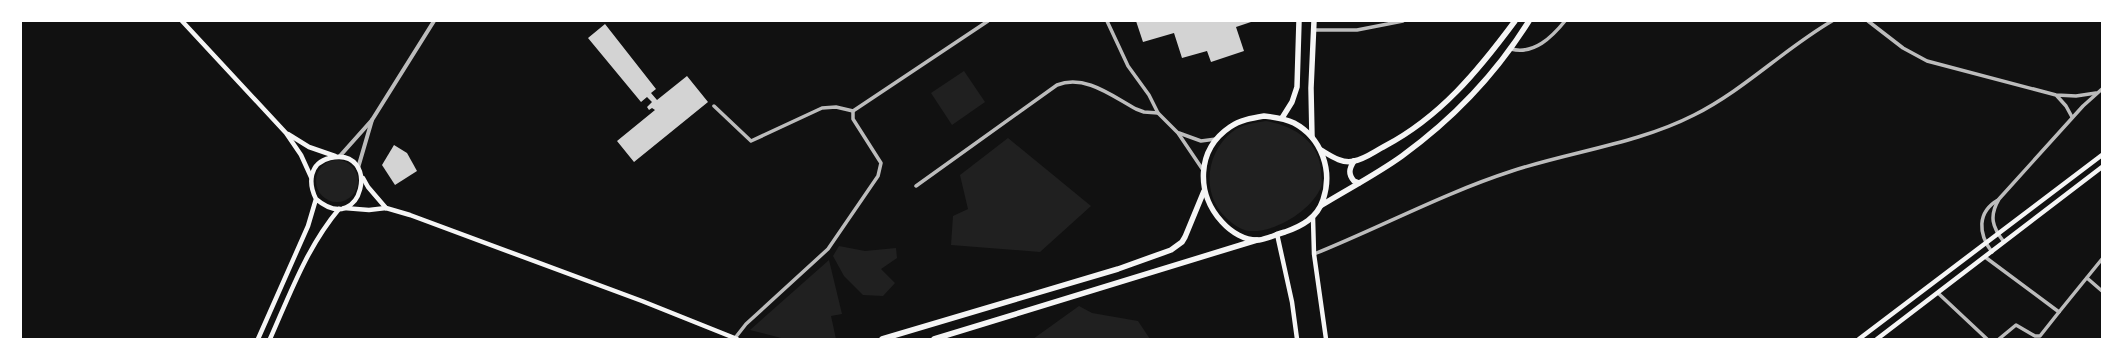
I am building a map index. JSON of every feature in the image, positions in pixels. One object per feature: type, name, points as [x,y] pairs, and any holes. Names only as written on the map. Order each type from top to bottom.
[{"type":"main road","points":[[182,21],[286,133],[301,155],[311,177]]},
{"type":"main road","points":[[1282,118],[1292,102],[1297,87],[1298,21]]},
{"type":"main road","points":[[1312,137],[1311,88],[1314,21]]},
{"type":"main road","points":[[1359,183],[1354,181],[1349,172],[1354,161],[1409,132],[1449,101],[1470,79],[1515,21]]},
{"type":"main road","points":[[1322,205],[1402,156],[1439,128],[1476,91],[1512,49],[1529,21]]},
{"type":"main road","points":[[882,339],[1110,271],[1171,250],[1182,242],[1185,237],[1204,191],[1204,170],[1210,149],[1216,139],[1230,127],[1246,119],[1264,116],[1282,118],[1298,126],[1312,137],[1321,150],[1327,170],[1328,181],[1322,205],[1313,218],[1292,229],[934,339]]},
{"type":"main road","points":[[286,133],[309,147],[352,162],[358,168],[368,187],[386,208]]},
{"type":"main road","points":[[1321,150],[1336,159],[1354,161]]},
{"type":"main road","points":[[1859,339],[2102,155]]},
{"type":"main road","points":[[337,157],[325,159],[316,166],[311,177],[311,189],[316,199],[330,208],[369,210],[386,208],[635,298],[736,338]]},
{"type":"main road","points":[[1877,339],[1939,294],[2102,167]]},
{"type":"main road","points":[[270,339],[321,230],[341,208],[353,203],[360,194],[362,184],[361,173]]},
{"type":"main road","points":[[1204,191],[1216,216],[1229,230],[1244,238],[1260,240]]},
{"type":"main road","points":[[258,339],[308,226],[316,199]]},
{"type":"main road","points":[[1313,218],[1314,254],[1326,339]]},
{"type":"main road","points":[[1277,234],[1292,302],[1297,339]]},
{"type":"street","points":[[337,157],[372,120],[434,21]]},
{"type":"street","points":[[977,21],[981,26]]},
{"type":"street","points":[[714,106],[751,141],[822,108],[836,107],[854,111],[988,21]]},
{"type":"street","points":[[1107,21],[1128,66],[1149,95],[1158,113],[1178,133],[1204,170]]},
{"type":"street","points":[[1314,30],[1357,30],[1403,21]]},
{"type":"street","points":[[1512,49],[1523,50],[1536,47],[1554,35],[1565,21]]},
{"type":"street","points":[[1314,254],[1360,235],[1448,193],[1543,162],[1629,140],[1679,122],[1732,92],[1800,40],[1832,21]]},
{"type":"street","points":[[1868,21],[1903,48],[1927,61],[2056,95],[2076,96],[2096,93]]},
{"type":"street","points":[[916,186],[1057,85],[1064,82],[1072,81],[1086,83],[1136,109],[1144,112],[1158,113]]},
{"type":"street","points":[[1992,252],[1985,243],[1981,232],[1981,221],[1990,206],[1999,199],[2072,117],[2102,89]]},
{"type":"street","points":[[2056,95],[2066,106],[2072,117]]},
{"type":"street","points":[[736,338],[746,324],[828,249],[878,176],[881,163],[853,118],[854,111]]},
{"type":"street","points":[[358,168],[372,120]]},
{"type":"street","points":[[1178,133],[1201,140],[1216,139]]},
{"type":"street","points":[[1999,199],[1993,212],[1992,221],[1998,234],[2004,242]]},
{"type":"street","points":[[1985,257],[2059,312]]},
{"type":"street","points":[[1999,339],[2016,325],[2020,325],[2035,336],[2040,336],[2102,259]]},
{"type":"street","points":[[2086,278],[2102,290]]},
{"type":"street","points":[[1939,294],[1986,339]]},
{"type":"shaded area","points":[[964,71],[985,102],[952,125],[931,93]]},
{"type":"shaded area","points":[[1266,121],[1276,123],[1295,131],[1310,144],[1316,152],[1319,161],[1322,185],[1310,204],[1292,218],[1270,228],[1260,231],[1250,231],[1238,227],[1226,218],[1220,211],[1214,201],[1211,191],[1210,170],[1217,149],[1232,132],[1253,123]]},
{"type":"shaded area","points":[[1008,138],[1091,206],[1040,252],[951,245],[953,216],[968,209],[960,175]]},
{"type":"shaded area","points":[[333,160],[341,160],[349,163],[355,169],[358,181],[355,193],[349,199],[341,202],[333,202],[325,199],[319,193],[316,185],[316,177],[319,169],[325,163]]},
{"type":"shaded area","points":[[839,246],[865,251],[896,248],[897,258],[881,269],[895,283],[883,296],[863,295],[844,276],[833,256]]},
{"type":"shaded area","points":[[829,260],[842,314],[831,316],[836,339],[785,339],[750,330]]},
{"type":"shaded area","points":[[1079,306],[1092,313],[1138,321],[1150,339],[1033,339]]},
{"type":"building","points":[[1136,21],[1254,21],[1236,27],[1244,51],[1211,62],[1207,51],[1182,58],[1174,33],[1143,42]]},
{"type":"building","points":[[605,24],[656,89],[651,93],[657,100],[687,76],[708,102],[634,162],[617,141],[655,110],[652,108],[649,110],[647,107],[652,102],[647,97],[641,102],[588,38]]},
{"type":"building","points":[[394,145],[407,153],[417,171],[395,185],[382,165]]}]
